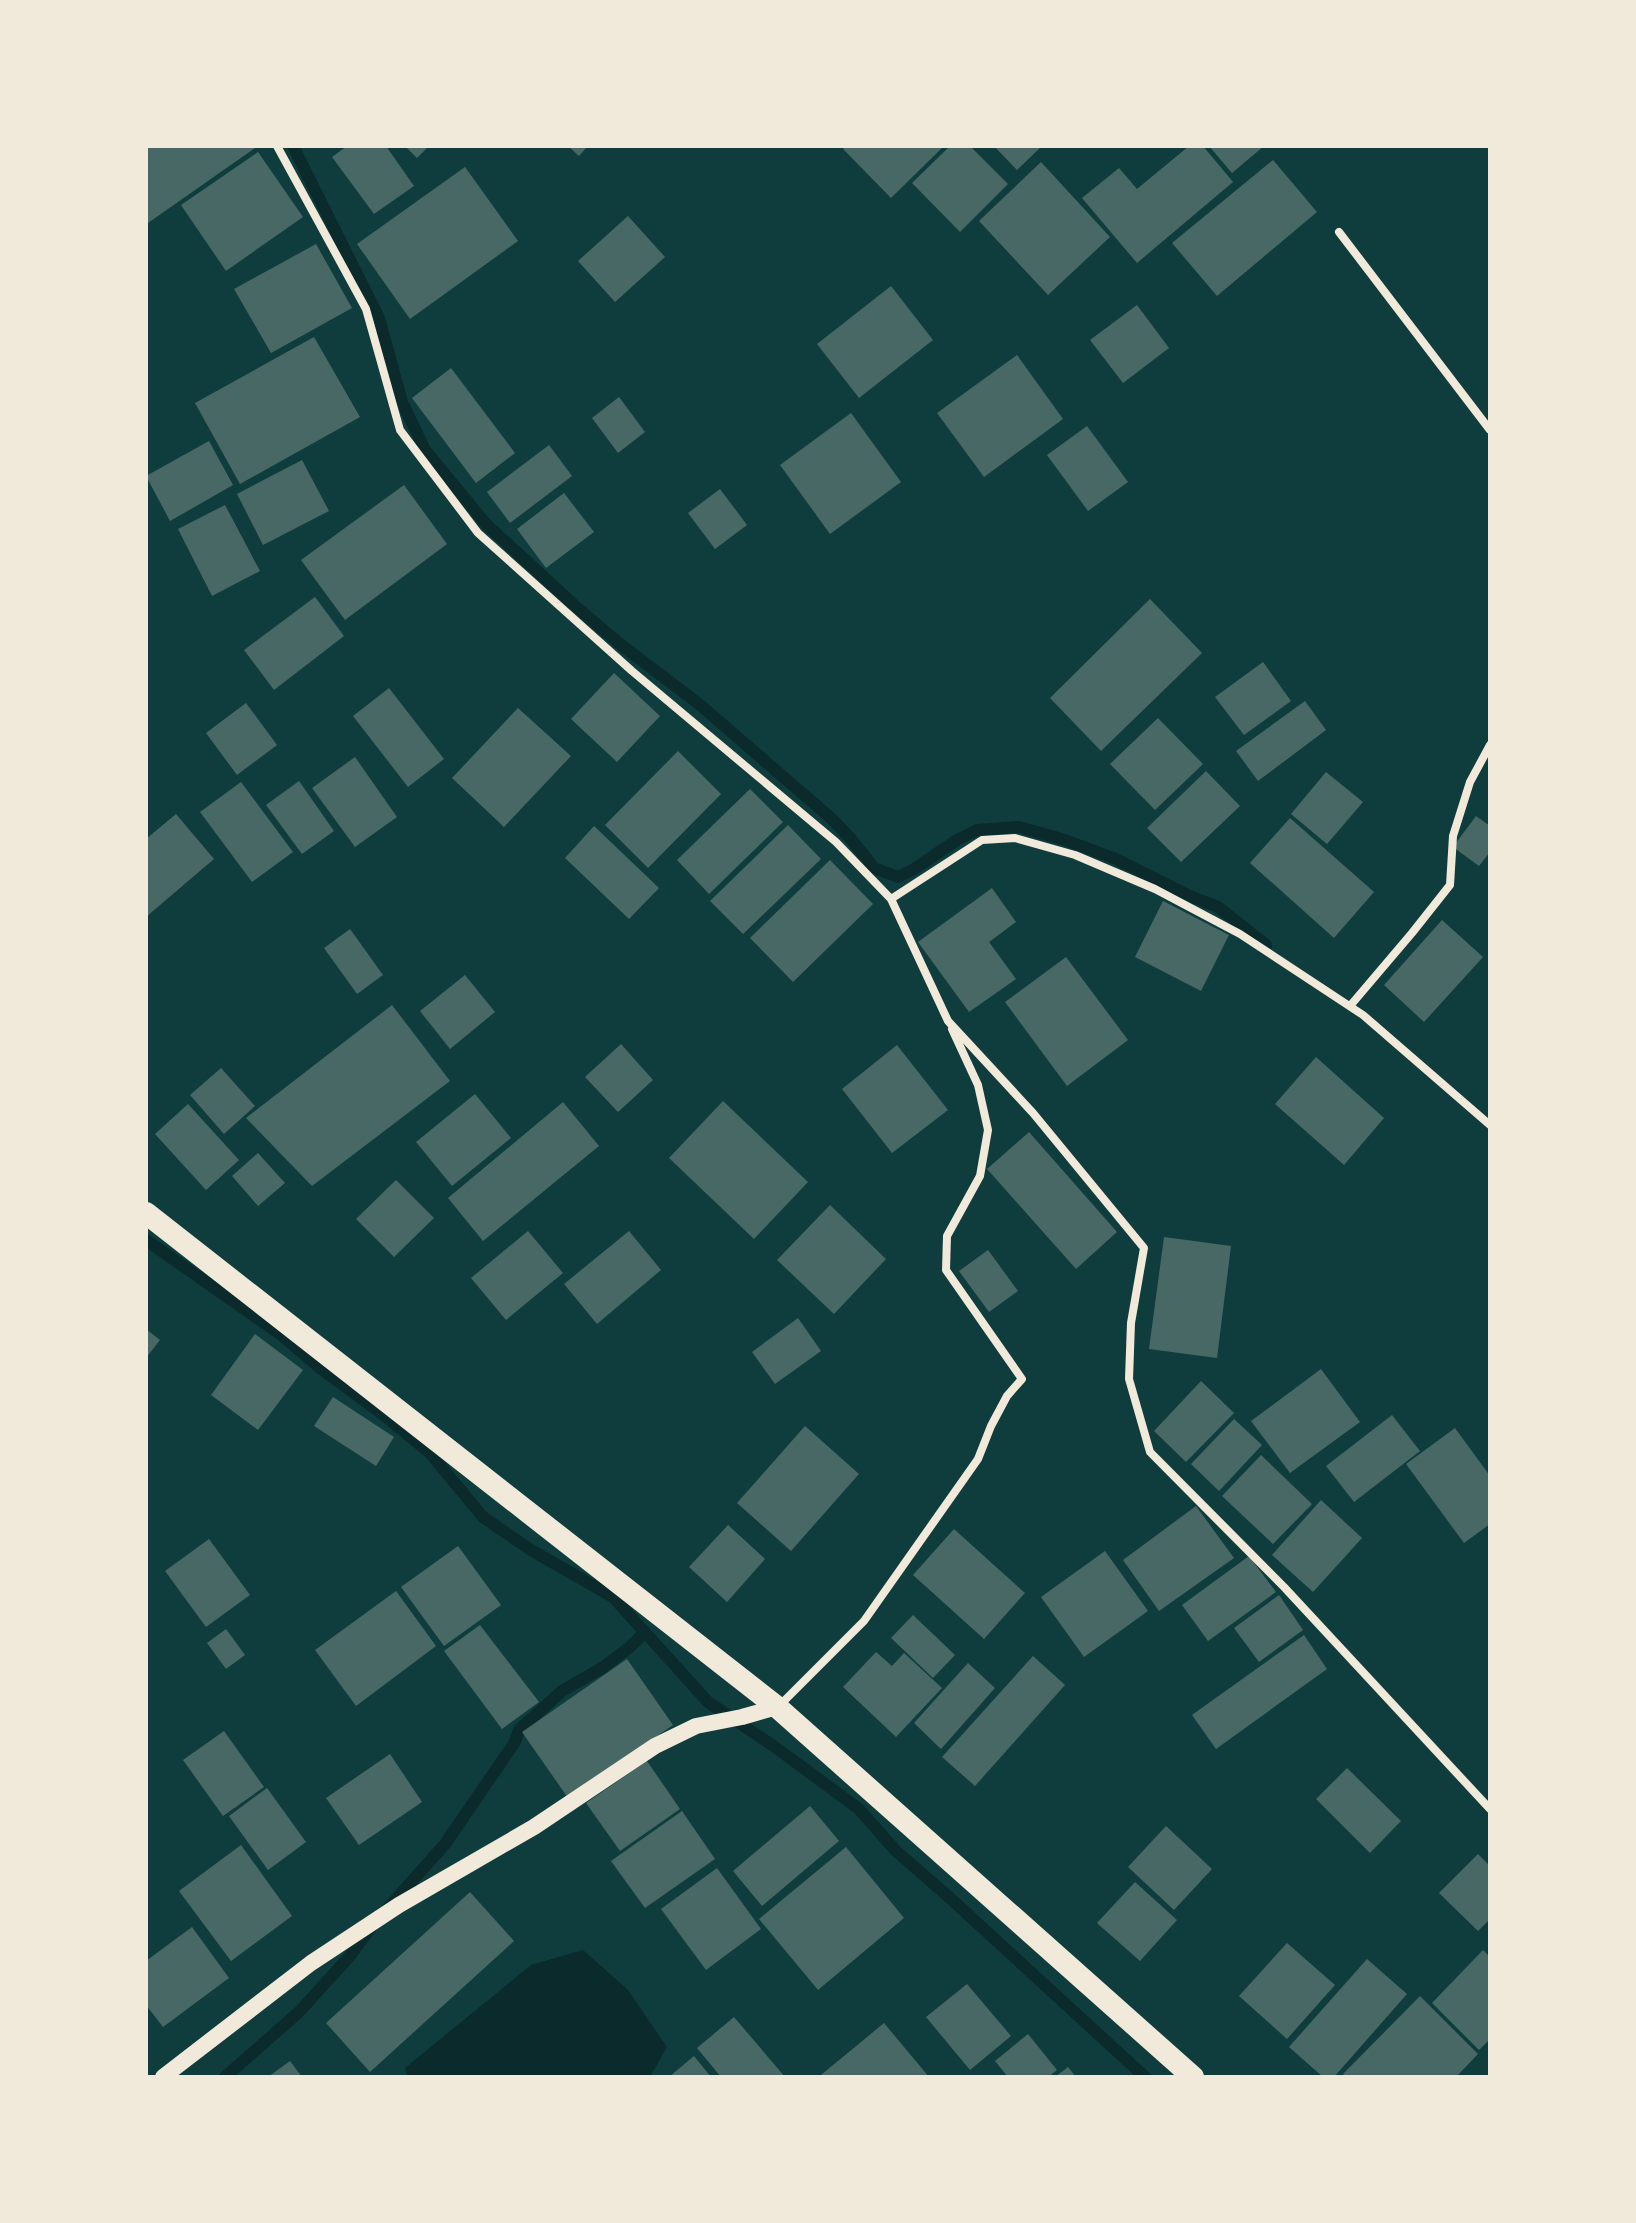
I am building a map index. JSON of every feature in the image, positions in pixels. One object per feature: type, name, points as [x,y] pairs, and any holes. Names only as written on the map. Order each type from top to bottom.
[{"type":"highway","points":[[146,1213],[777,1707],[1193,2077]]},
{"type":"main road","points":[[163,2077],[311,1963],[399,1905],[534,1827],[655,1746],[696,1726],[777,1707]]},
{"type":"street","points":[[277,146],[366,309],[400,430],[478,533],[632,671],[836,842],[891,899],[978,1085],[988,1130],[980,1176],[947,1236],[946,1270],[1022,1379],[1007,1396],[978,1459],[864,1621],[777,1707]]},
{"type":"street","points":[[1339,232],[1490,430]]},
{"type":"street","points":[[1350,1006],[1450,885],[1453,836],[1470,782],[1490,745]]},
{"type":"street","points":[[891,899],[982,840],[1015,838],[1075,855],[1155,889],[1240,934],[1363,1015],[1490,1125]]},
{"type":"street","points":[[948,1021],[1033,1113],[1144,1248],[1131,1323],[1129,1379],[1150,1452],[1284,1587],[1490,1809]]},
{"type":"water","points":[[583,1950],[628,1990],[667,2047],[650,2077],[407,2077],[405,2068],[531,1965]]},
{"type":"building","points":[[146,146],[254,146],[255,148],[148,223]]},
{"type":"building","points":[[347,146],[386,146],[414,186],[374,214],[332,157]]},
{"type":"building","points":[[405,146],[429,146],[417,158]]},
{"type":"building","points":[[568,146],[588,146],[579,156]]},
{"type":"building","points":[[846,146],[944,146],[891,198],[843,149]]},
{"type":"building","points":[[950,146],[970,146],[1008,184],[960,232],[912,183]]},
{"type":"building","points":[[994,146],[1042,146],[1017,170]]},
{"type":"building","points":[[1189,146],[1203,146],[1233,182],[1137,263],[1082,198],[1119,168],[1137,189]]},
{"type":"building","points":[[1209,146],[1264,146],[1232,173]]},
{"type":"building","points":[[258,152],[303,217],[226,271],[181,205]]},
{"type":"building","points":[[1273,160],[1317,212],[1217,296],[1172,243]]},
{"type":"building","points":[[1041,162],[1110,237],[1048,295],[979,221]]},
{"type":"building","points":[[465,167],[518,241],[410,319],[357,244]]},
{"type":"building","points":[[628,216],[665,257],[615,302],[578,261]]},
{"type":"building","points":[[316,244],[352,308],[271,353],[234,289]]},
{"type":"building","points":[[891,286],[933,340],[859,398],[817,344]]},
{"type":"building","points":[[1137,305],[1169,348],[1123,383],[1090,340]]},
{"type":"building","points":[[314,337],[360,417],[240,484],[195,403]]},
{"type":"building","points":[[1017,355],[1063,419],[984,477],[937,413]]},
{"type":"building","points":[[451,368],[515,453],[476,483],[412,398]]},
{"type":"building","points":[[619,397],[645,432],[618,453],[592,418]]},
{"type":"building","points":[[851,413],[901,482],[830,534],[780,465]]},
{"type":"building","points":[[1087,426],[1128,482],[1088,511],[1047,455]]},
{"type":"building","points":[[209,441],[233,485],[170,521],[146,476]]},
{"type":"building","points":[[549,445],[572,476],[510,523],[487,492]]},
{"type":"building","points":[[302,460],[329,511],[263,545],[237,494]]},
{"type":"building","points":[[404,485],[447,544],[345,620],[301,560]]},
{"type":"building","points":[[720,489],[747,525],[715,549],[688,513]]},
{"type":"building","points":[[564,493],[594,532],[546,568],[517,529]]},
{"type":"building","points":[[225,505],[260,571],[212,596],[178,529]]},
{"type":"building","points":[[315,597],[344,636],[274,690],[244,650]]},
{"type":"building","points":[[1150,599],[1202,653],[1101,751],[1050,698]]},
{"type":"building","points":[[1263,662],[1291,701],[1244,735],[1215,697]]},
{"type":"building","points":[[614,673],[660,716],[617,762],[571,719]]},
{"type":"building","points":[[389,688],[444,759],[408,787],[353,716]]},
{"type":"building","points":[[1305,701],[1326,730],[1258,781],[1236,751]]},
{"type":"building","points":[[246,703],[277,745],[237,775],[206,733]]},
{"type":"building","points":[[518,708],[571,756],[504,827],[452,778]]},
{"type":"building","points":[[1158,718],[1203,764],[1155,810],[1110,764]]},
{"type":"building","points":[[678,751],[721,794],[648,868],[605,825]]},
{"type":"building","points":[[355,757],[397,817],[355,847],[312,788]]},
{"type":"building","points":[[1206,771],[1240,806],[1181,862],[1147,828]]},
{"type":"building","points":[[1326,772],[1363,802],[1327,844],[1291,814]]},
{"type":"building","points":[[299,781],[334,831],[302,854],[266,805]]},
{"type":"building","points":[[241,782],[293,852],[252,882],[200,812]]},
{"type":"building","points":[[750,789],[783,822],[709,894],[677,860]]},
{"type":"building","points":[[176,814],[214,859],[146,917],[146,839]]},
{"type":"building","points":[[1476,816],[1490,826],[1490,852],[1479,866],[1453,847]]},
{"type":"building","points":[[1290,818],[1374,892],[1334,938],[1250,863]]},
{"type":"building","points":[[788,825],[821,859],[743,934],[710,901]]},
{"type":"building","points":[[594,826],[659,888],[629,919],[565,858]]},
{"type":"building","points":[[830,860],[873,904],[793,982],[750,938]]},
{"type":"building","points":[[992,888],[1016,922],[989,942],[1016,979],[969,1012],[918,942]]},
{"type":"building","points":[[1163,901],[1229,935],[1201,991],[1135,957]]},
{"type":"building","points":[[1442,920],[1483,957],[1424,1022],[1384,985]]},
{"type":"building","points":[[350,929],[383,975],[357,994],[324,948]]},
{"type":"building","points":[[1066,957],[1128,1040],[1067,1086],[1005,1002]]},
{"type":"building","points":[[465,975],[495,1012],[450,1049],[420,1011]]},
{"type":"building","points":[[392,1005],[450,1081],[312,1186],[246,1118]]},
{"type":"building","points":[[621,1044],[653,1080],[618,1112],[585,1077]]},
{"type":"building","points":[[897,1045],[948,1110],[892,1153],[842,1089]]},
{"type":"building","points":[[1316,1057],[1384,1118],[1344,1165],[1275,1104]]},
{"type":"building","points":[[221,1068],[255,1106],[224,1134],[190,1095]]},
{"type":"building","points":[[475,1094],[511,1138],[452,1186],[416,1142]]},
{"type":"building","points":[[723,1101],[808,1182],[754,1239],[669,1158]]},
{"type":"building","points":[[563,1102],[599,1146],[483,1241],[448,1198]]},
{"type":"building","points":[[188,1104],[239,1160],[206,1190],[155,1134]]},
{"type":"building","points":[[1029,1132],[1117,1232],[1076,1269],[987,1169]]},
{"type":"building","points":[[258,1153],[285,1183],[258,1206],[232,1176]]},
{"type":"building","points":[[396,1180],[434,1218],[394,1257],[356,1219]]},
{"type":"building","points":[[830,1205],[886,1259],[834,1314],[777,1260]]},
{"type":"building","points":[[528,1231],[563,1273],[506,1320],[471,1278]]},
{"type":"building","points":[[629,1231],[661,1270],[597,1324],[564,1284]]},
{"type":"building","points":[[1164,1237],[1231,1246],[1217,1358],[1149,1349]]},
{"type":"building","points":[[988,1250],[1018,1291],[989,1312],[959,1271]]},
{"type":"building","points":[[798,1318],[821,1351],[775,1384],[752,1352]]},
{"type":"building","points":[[146,1329],[160,1340],[146,1358]]},
{"type":"building","points":[[255,1334],[303,1370],[258,1430],[211,1395]]},
{"type":"building","points":[[1321,1369],[1360,1422],[1290,1473],[1251,1421]]},
{"type":"building","points":[[1201,1381],[1234,1413],[1186,1462],[1154,1431]]},
{"type":"building","points":[[333,1397],[394,1437],[376,1466],[314,1426]]},
{"type":"building","points":[[1392,1415],[1420,1451],[1354,1502],[1326,1466]]},
{"type":"building","points":[[1234,1419],[1262,1445],[1219,1491],[1191,1464]]},
{"type":"building","points":[[805,1426],[859,1474],[791,1551],[737,1503]]},
{"type":"building","points":[[1455,1428],[1490,1476],[1490,1524],[1464,1543],[1406,1464]]},
{"type":"building","points":[[1261,1455],[1312,1504],[1273,1544],[1222,1496]]},
{"type":"building","points":[[1321,1500],[1362,1538],[1313,1592],[1272,1555]]},
{"type":"building","points":[[1196,1506],[1234,1558],[1159,1611],[1123,1560]]},
{"type":"building","points":[[728,1525],[765,1559],[727,1602],[689,1567]]},
{"type":"building","points":[[954,1529],[1025,1593],[984,1639],[913,1575]]},
{"type":"building","points":[[209,1539],[250,1595],[206,1627],[165,1571]]},
{"type":"building","points":[[458,1546],[501,1605],[444,1646],[401,1587]]},
{"type":"building","points":[[1105,1551],[1148,1611],[1084,1657],[1041,1597]]},
{"type":"building","points":[[1249,1556],[1276,1592],[1208,1641],[1182,1605]]},
{"type":"building","points":[[396,1591],[436,1646],[356,1706],[315,1650]]},
{"type":"building","points":[[1279,1595],[1303,1630],[1259,1662],[1234,1628]]},
{"type":"building","points":[[913,1615],[955,1655],[933,1678],[891,1638]]},
{"type":"building","points":[[480,1625],[539,1702],[502,1729],[444,1651]]},
{"type":"building","points":[[226,1629],[245,1655],[226,1669],[207,1643]]},
{"type":"building","points":[[1304,1635],[1327,1669],[1216,1749],[1192,1715]]},
{"type":"building","points":[[876,1652],[892,1666],[904,1653],[942,1688],[896,1737],[843,1687]]},
{"type":"building","points":[[1033,1656],[1065,1685],[975,1786],[942,1757]]},
{"type":"building","points":[[627,1659],[673,1725],[568,1798],[522,1732]]},
{"type":"building","points":[[968,1663],[995,1688],[941,1749],[914,1723]]},
{"type":"building","points":[[224,1731],[264,1787],[223,1816],[183,1760]]},
{"type":"building","points":[[390,1754],[422,1802],[359,1845],[326,1798]]},
{"type":"building","points":[[647,1761],[680,1809],[620,1851],[586,1803]]},
{"type":"building","points":[[1347,1768],[1401,1821],[1370,1853],[1316,1799]]},
{"type":"building","points":[[267,1788],[306,1842],[268,1870],[229,1816]]},
{"type":"building","points":[[810,1806],[839,1841],[762,1906],[733,1871]]},
{"type":"building","points":[[682,1811],[715,1859],[645,1908],[611,1861]]},
{"type":"building","points":[[1166,1826],[1212,1869],[1174,1910],[1128,1867]]},
{"type":"building","points":[[241,1845],[292,1916],[231,1961],[179,1891]]},
{"type":"building","points":[[846,1847],[904,1918],[818,1990],[759,1919]]},
{"type":"building","points":[[1478,1854],[1490,1866],[1490,1919],[1478,1931],[1439,1893]]},
{"type":"building","points":[[717,1868],[761,1929],[706,1970],[661,1909]]},
{"type":"building","points":[[1135,1882],[1177,1920],[1140,1961],[1097,1923]]},
{"type":"building","points":[[470,1892],[514,1941],[370,2072],[326,2023]]},
{"type":"building","points":[[192,1927],[229,1978],[163,2027],[146,2005],[146,1961]]},
{"type":"building","points":[[1287,1943],[1335,1985],[1287,2039],[1239,1996]]},
{"type":"building","points":[[1483,1950],[1490,1957],[1490,2039],[1479,2050],[1432,2003]]},
{"type":"building","points":[[1367,1959],[1407,1994],[1334,2077],[1323,2077],[1289,2047]]},
{"type":"building","points":[[967,1984],[1011,2036],[970,2070],[926,2017]]},
{"type":"building","points":[[1420,1996],[1478,2054],[1456,2077],[1346,2077],[1343,2074]]},
{"type":"building","points":[[734,2017],[785,2077],[721,2077],[697,2048]]},
{"type":"building","points":[[884,2023],[929,2077],[821,2075]]},
{"type":"building","points":[[1028,2034],[1057,2070],[1048,2077],[1008,2077],[995,2061]]},
{"type":"building","points":[[694,2056],[711,2077],[669,2077]]},
{"type":"building","points":[[290,2061],[302,2077],[268,2077]]},
{"type":"building","points":[[1068,2067],[1076,2077],[1055,2077]]},
{"type":"waterway","points":[[293,146],[379,318],[402,402],[425,450],[486,524],[574,605],[699,704],[832,819],[874,868],[898,877],[977,830],[1019,827],[1116,859],[1218,907],[1266,945]]},
{"type":"waterway","points":[[146,1240],[280,1334],[389,1419],[429,1452],[483,1517],[531,1550],[613,1597],[708,1702],[859,1809],[896,1851],[1145,2077]]},
{"type":"waterway","points":[[388,1908],[445,1844],[515,1742],[519,1730],[562,1691],[602,1668],[645,1632]]},
{"type":"waterway","points":[[225,2077],[299,2012],[349,1957],[373,1925]]}]
